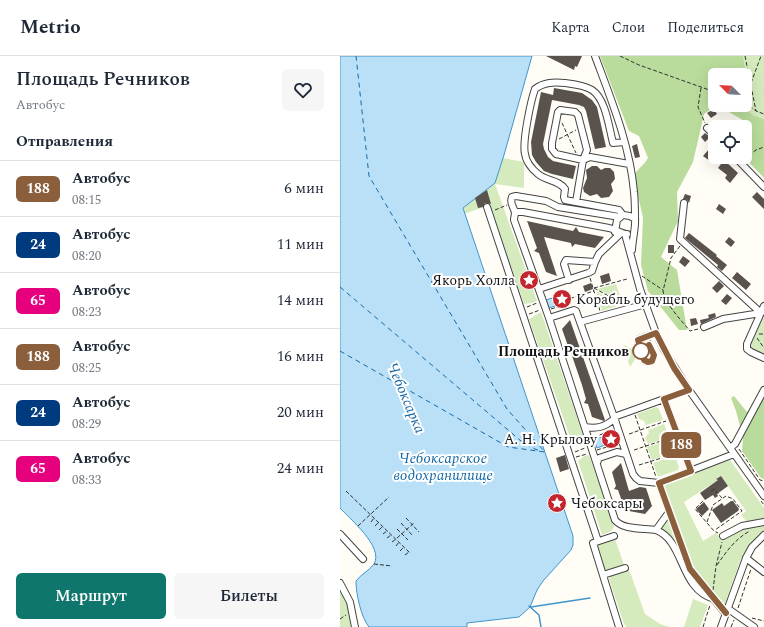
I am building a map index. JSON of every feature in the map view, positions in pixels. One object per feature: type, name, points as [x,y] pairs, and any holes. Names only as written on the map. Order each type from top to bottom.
[{"type":"street","points":[[595,56],[624,142],[634,191],[636,223],[631,254]]},
{"type":"street","points":[[623,216],[619,210],[565,200],[565,189],[561,184],[546,179],[538,174],[527,161],[524,146],[535,89],[542,84],[562,83],[573,84],[592,90],[603,104],[613,143],[624,142]]},
{"type":"street","points":[[576,202],[581,159],[587,150],[578,115],[574,112],[560,110],[558,112],[552,143],[552,149],[556,154],[581,159],[590,157],[629,164]]},
{"type":"street","points":[[742,164],[764,187]]},
{"type":"street","points":[[635,219],[630,216],[558,207],[546,201],[512,196],[511,204],[515,212],[514,220],[547,311],[615,520],[618,524],[623,526],[656,530],[668,537],[696,589],[706,596],[714,599]]},
{"type":"street","points":[[539,289],[588,274],[592,271],[599,254],[613,239],[619,230],[623,216],[632,209],[635,202]]},
{"type":"street","points":[[684,203],[680,239],[761,313]]},
{"type":"street","points":[[556,218],[558,207]]},
{"type":"street","points":[[488,210],[598,541]]},
{"type":"street","points":[[515,212],[523,212],[619,230],[629,234],[634,230]]},
{"type":"street","points":[[619,230],[631,254],[656,333],[674,368],[732,446],[734,454],[764,496]]},
{"type":"street","points":[[569,280],[564,264],[566,260],[595,262]]},
{"type":"street","points":[[580,322],[646,304]]},
{"type":"street","points":[[764,306],[747,344],[747,349],[764,358]]},
{"type":"street","points":[[549,318],[574,310],[576,311],[633,474],[640,481],[657,480],[691,471],[734,454]]},
{"type":"street","points":[[704,327],[723,319],[761,313]]},
{"type":"street","points":[[644,337],[656,333]]},
{"type":"street","points":[[585,427],[596,428],[607,425],[614,418],[689,390]]},
{"type":"street","points":[[732,446],[764,390]]},
{"type":"street","points":[[664,399],[691,471]]},
{"type":"street","points":[[597,463],[599,458],[617,452],[626,454]]},
{"type":"street","points":[[657,480],[690,569],[714,599],[726,610],[736,614],[754,627]]},
{"type":"street","points":[[656,530],[669,512]]},
{"type":"street","points":[[723,536],[742,526],[764,522]]},
{"type":"street","points":[[340,534],[363,559]]},
{"type":"street","points":[[721,627],[746,558],[752,548],[764,535]]},
{"type":"street","points":[[614,536],[593,543],[619,627]]},
{"type":"street","points":[[746,558],[764,572]]},
{"type":"street","points":[[603,575],[625,568]]},
{"type":"street","points":[[340,582],[348,597],[355,627]]},
{"type":"path","points":[[620,56],[639,65],[708,90]]},
{"type":"path","points":[[745,56],[748,68]]},
{"type":"path","points":[[752,81],[761,56]]},
{"type":"path","points":[[701,87],[698,107],[708,128]]},
{"type":"path","points":[[752,89],[756,111]]},
{"type":"path","points":[[752,108],[764,114]]},
{"type":"path","points":[[558,112],[581,159]]},
{"type":"path","points":[[552,143],[582,127]]},
{"type":"path","points":[[752,153],[764,147]]},
{"type":"path","points":[[488,210],[511,204]]},
{"type":"path","points":[[683,242],[671,258],[663,294],[673,311],[690,331],[704,327]]},
{"type":"path","points":[[588,274],[594,288],[602,316]]},
{"type":"path","points":[[594,288],[627,279]]},
{"type":"path","points":[[648,279],[663,291]]},
{"type":"path","points":[[594,288],[623,304],[627,309]]},
{"type":"path","points":[[547,311],[561,306],[562,301],[594,291]]},
{"type":"path","points":[[521,308],[537,303]]},
{"type":"path","points":[[523,316],[540,310]]},
{"type":"path","points":[[764,334],[755,334],[764,348]]},
{"type":"path","points":[[633,410],[657,480]]},
{"type":"path","points":[[629,434],[671,419]]},
{"type":"path","points":[[609,428],[616,446]]},
{"type":"path","points":[[589,439],[605,433],[607,437],[612,435]]},
{"type":"path","points":[[634,450],[678,436]]},
{"type":"path","points":[[570,456],[592,452],[610,446],[609,443],[614,441]]},
{"type":"path","points":[[732,446],[760,480],[764,481]]},
{"type":"path","points":[[570,456],[588,447]]},
{"type":"path","points":[[639,465],[683,452]]},
{"type":"path","points":[[711,491],[714,489],[723,498]]},
{"type":"path","points":[[346,491],[410,553]]},
{"type":"path","points":[[703,501],[695,509],[707,523],[714,530],[742,511],[733,499],[726,496],[713,505],[707,523]]},
{"type":"path","points":[[358,526],[389,497]]},
{"type":"path","points":[[371,522],[375,518]]},
{"type":"path","points":[[406,518],[419,532]]},
{"type":"path","points":[[375,526],[379,522]]},
{"type":"path","points":[[392,542],[414,522]]},
{"type":"path","points":[[401,523],[413,536]]},
{"type":"path","points":[[379,530],[383,526]]},
{"type":"path","points":[[723,536],[716,566],[730,547],[745,533],[754,528]]},
{"type":"path","points":[[397,529],[408,540]]},
{"type":"path","points":[[383,534],[387,530]]},
{"type":"path","points":[[387,538],[391,534]]},
{"type":"path","points":[[396,546],[399,542]]},
{"type":"path","points":[[400,551],[404,547]]},
{"type":"path","points":[[405,555],[409,552]]},
{"type":"path","points":[[731,627],[753,563]]},
{"type":"path","points":[[374,564],[392,566]]},
{"type":"path","points":[[340,619],[352,613]]},
{"type":"green space","points":[[600,56],[743,56],[745,68],[708,68],[708,111],[704,114],[693,162],[677,192],[678,221],[661,257],[677,270],[687,330],[679,330],[648,291],[641,265],[643,218],[634,177],[636,172],[648,158],[639,136],[629,131]]},
{"type":"green space","points":[[743,56],[764,56],[764,119],[753,115],[750,112],[752,112],[752,68],[745,68]]},
{"type":"green space","points":[[729,112],[750,112],[753,115],[764,119],[764,178],[751,164],[752,164],[752,120],[743,120]]},
{"type":"green space","points":[[503,158],[524,162],[524,188],[495,184],[537,301],[532,303],[524,304],[490,205],[464,214],[463,210],[466,205],[495,183]]},
{"type":"green space","points":[[616,284],[622,302],[597,289]]},
{"type":"green space","points":[[596,291],[620,305],[602,311]]},
{"type":"green space","points":[[541,312],[586,444],[573,446],[529,319]]},
{"type":"green space","points":[[764,315],[764,355],[750,348]]},
{"type":"green space","points":[[624,345],[632,349],[635,359],[630,367],[628,361],[630,357],[629,353],[625,351]]},
{"type":"green space","points":[[764,394],[764,479],[761,478],[742,451],[743,437],[731,398],[734,396],[747,412]]},
{"type":"green space","points":[[656,407],[659,409],[663,420],[646,425],[644,421],[639,419],[637,414]]},
{"type":"green space","points":[[664,424],[669,437],[648,444],[645,438],[649,433],[648,430]]},
{"type":"green space","points":[[669,440],[674,453],[652,460],[647,447]]},
{"type":"green space","points":[[589,455],[614,527],[611,531],[602,535],[578,461],[584,456]]},
{"type":"green space","points":[[675,456],[679,467],[678,470],[658,477],[653,463]]},
{"type":"green space","points":[[730,460],[764,508],[764,519],[748,523],[741,515],[746,511],[721,476],[717,478],[718,480],[684,502],[703,541],[716,533],[722,541],[737,530],[764,525],[764,531],[750,544],[740,561],[724,606],[695,570],[664,484]]},
{"type":"green space","points":[[668,517],[670,518],[689,569],[709,594],[699,591],[659,529]]},
{"type":"green space","points":[[615,539],[624,565],[605,571],[597,545]]},
{"type":"green space","points":[[626,570],[630,572],[645,614],[660,624],[670,627],[627,627],[624,624],[609,579],[612,574]]},
{"type":"green space","points":[[340,586],[349,604],[350,620],[353,627],[340,627]]},
{"type":"green space","points":[[693,599],[708,605],[700,627],[684,627]]},
{"type":"water","name":"Чебоксарское водохранилище","points":[[340,56],[532,56],[495,183],[463,208],[573,536],[573,545],[571,550],[543,581],[537,590],[530,607],[519,617],[467,623],[467,627],[369,627],[361,611],[356,581],[370,569],[374,564],[376,557],[370,542],[358,526],[340,508]]},
{"type":"water","points":[[555,297],[558,305],[549,308],[546,300]]},
{"type":"water","points":[[602,437],[605,445],[597,448],[594,440]]},
{"type":"building","points":[[546,56],[582,56],[574,70]]},
{"type":"building","points":[[554,88],[582,93],[592,100],[597,107],[606,147],[595,149],[584,107],[552,100],[543,144],[544,149],[548,157],[553,161],[576,166],[573,179],[544,171],[532,155],[531,142],[541,92],[553,95]]},
{"type":"building","points":[[716,112],[717,114],[711,118],[707,113]]},
{"type":"building","points":[[705,133],[708,135],[708,139],[705,142],[701,137]]},
{"type":"building","points":[[637,144],[640,157],[635,158],[632,146]]},
{"type":"building","points":[[708,150],[708,160],[703,156]]},
{"type":"building","points":[[721,164],[728,164],[738,173],[730,183],[725,178],[727,175],[718,168]]},
{"type":"building","points":[[592,166],[597,166],[601,170],[610,168],[614,172],[615,179],[611,184],[613,191],[609,197],[601,198],[597,194],[590,196],[584,192],[583,188],[587,178],[586,170]]},
{"type":"building","points":[[487,190],[491,204],[485,203],[483,207],[478,208],[475,198]]},
{"type":"building","points":[[757,192],[764,199],[764,209],[752,197]]},
{"type":"building","points":[[685,194],[691,196],[689,203],[687,200],[683,199]]},
{"type":"building","points":[[719,204],[726,209],[723,214],[716,209]]},
{"type":"building","points":[[527,221],[573,231],[576,227],[579,232],[604,237],[595,248],[575,244],[572,247],[571,243],[544,237],[557,276],[546,272],[539,253],[534,251],[537,248]]},
{"type":"building","points":[[689,233],[717,255],[716,256],[727,265],[722,271],[717,267],[718,265],[685,238]]},
{"type":"building","points":[[729,237],[735,242],[731,247],[725,242]]},
{"type":"building","points":[[668,245],[674,245],[674,253],[668,253]]},
{"type":"building","points":[[683,256],[690,261],[685,267],[679,262]]},
{"type":"building","points":[[737,272],[751,284],[746,290],[732,278]]},
{"type":"building","points":[[609,273],[611,281],[602,284],[600,276]]},
{"type":"building","points":[[719,281],[724,286],[717,293],[712,288]]},
{"type":"building","points":[[591,283],[593,289],[585,292],[583,286]]},
{"type":"building","points":[[727,294],[732,298],[726,305],[721,301]]},
{"type":"building","points":[[715,313],[716,317],[701,324],[700,320],[709,318],[708,315]]},
{"type":"building","points":[[696,318],[698,324],[691,326],[690,319]]},
{"type":"building","points":[[570,320],[605,420],[604,421],[592,417],[588,404],[584,403],[586,399],[582,385],[570,350],[566,349],[568,346],[562,329]]},
{"type":"building","points":[[701,445],[703,451],[696,454],[694,447]]},
{"type":"building","points":[[565,455],[569,469],[560,472],[556,458]]},
{"type":"building","points":[[621,463],[629,491],[640,487],[646,488],[652,506],[645,514],[629,511],[624,507],[618,490],[614,489],[616,486],[612,472]]},
{"type":"building","points":[[721,476],[728,486],[717,494],[718,496],[715,498],[713,495],[705,500],[700,493],[718,480],[716,479]]},
{"type":"building","points":[[733,501],[739,509],[721,523],[712,510],[722,503],[724,506]]},
{"type":"building","points":[[704,502],[709,509],[702,516],[696,509]]},
{"type":"waterway","points":[[531,607],[590,598]]},
{"type":"waterway","points":[[529,606],[539,615],[541,627]]},
{"type":"ferry route","points":[[340,351],[508,447],[545,452],[507,409],[369,176],[356,56]]},
{"type":"ferry route","points":[[340,287],[521,441],[540,451]]},
{"type":"bus line","name":"188","points":[[649,345],[654,355],[654,359],[652,361],[645,362],[638,340],[656,333],[674,368],[689,390],[664,399],[691,471],[659,483],[692,573],[726,613]]},
{"type":"place","name":"Якорь Холла","points":[[529,280]]},
{"type":"place","name":"Корабль будущего","points":[[562,299]]},
{"type":"place","name":"Площадь Речников","points":[[641,351]]},
{"type":"place","name":"А. Н. Крылову","points":[[611,439]]},
{"type":"place","name":"Чебоксары","points":[[557,503]]},
{"type":"water label","name":"Чебоксарка","points":[[406,398]]}]
